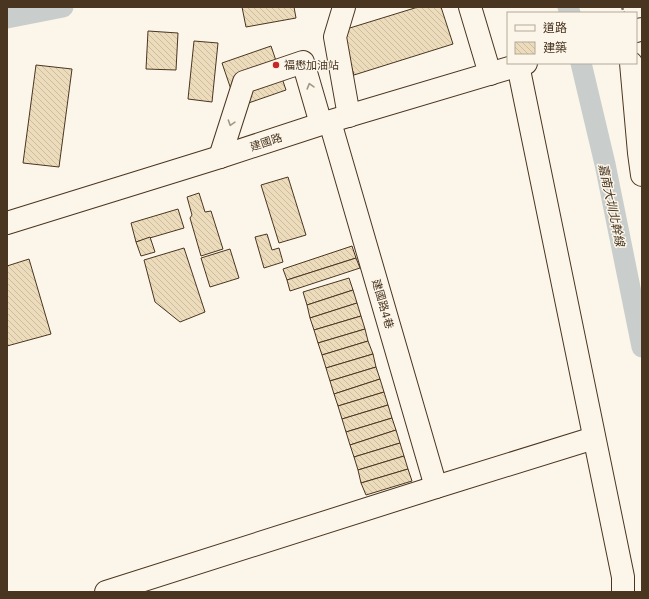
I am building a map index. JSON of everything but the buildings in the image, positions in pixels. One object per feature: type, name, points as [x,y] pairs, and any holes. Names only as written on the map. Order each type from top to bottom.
[{"type":"main road","points":[[333,120],[335,37],[344,7]]},
{"type":"main road","points":[[470,7],[490,74]]},
{"type":"main road","points":[[220,157],[244,82],[303,62],[333,120]]},
{"type":"main road","points":[[522,64],[594,438],[623,577],[623,592]]},
{"type":"main road","name":"建國路","points":[[7,223],[220,157],[333,120],[522,64]]},
{"type":"main road","points":[[631,64],[642,175]]},
{"type":"main road","name":"建國路4巷","points":[[333,120],[436,487]]},
{"type":"main road","points":[[106,592],[594,438]]},
{"type":"waterway","points":[[7,18],[63,7]]},
{"type":"waterway","name":"嘉南大圳北幹線","points":[[568,7],[570,12]]},
{"type":"waterway","name":"嘉南大圳北幹線","points":[[581,64],[605,164],[642,347]]},
{"type":"place","name":"福懋加油站","points":[[276,65]]}]
